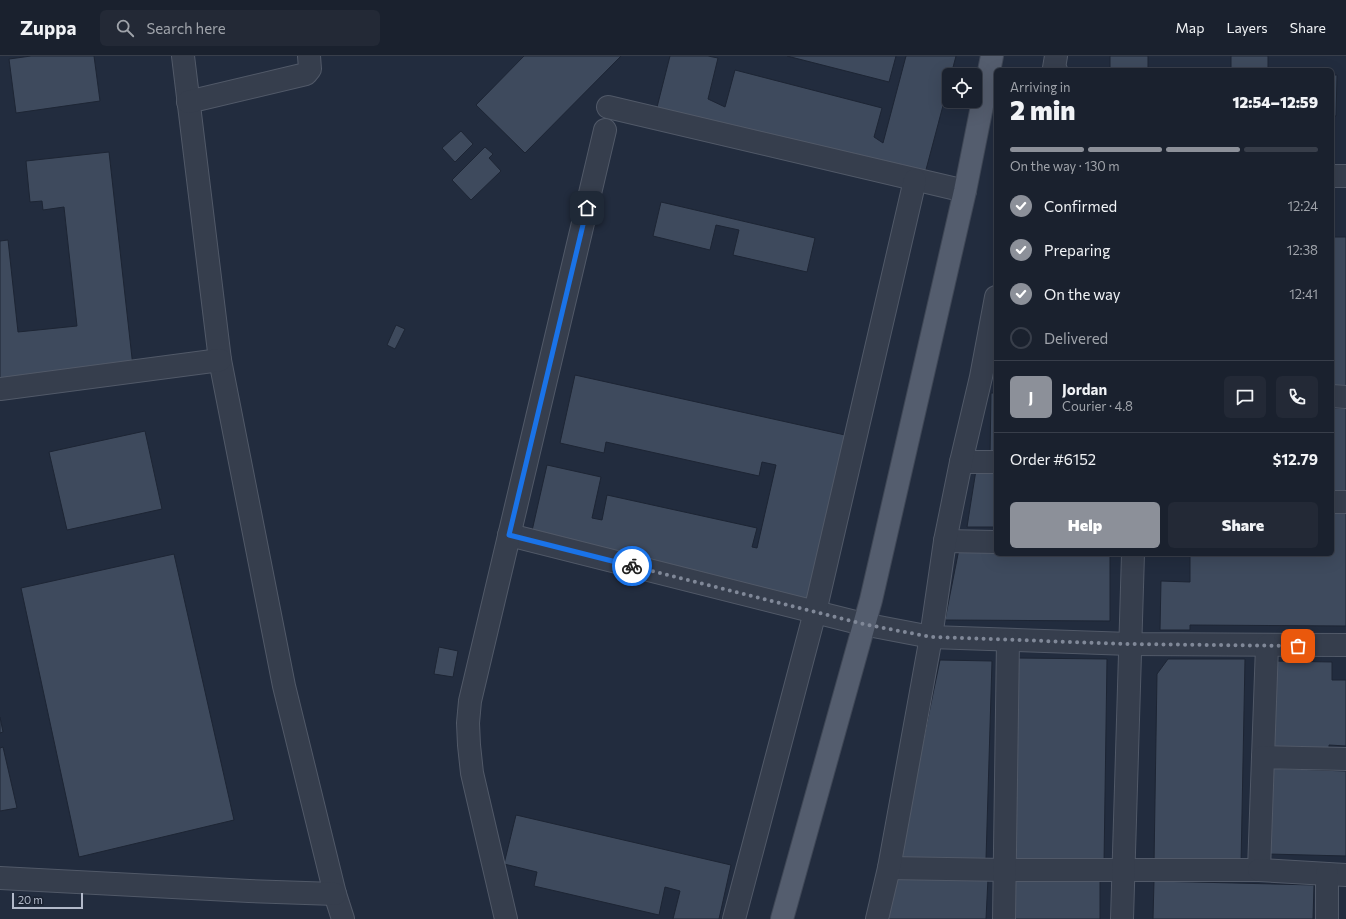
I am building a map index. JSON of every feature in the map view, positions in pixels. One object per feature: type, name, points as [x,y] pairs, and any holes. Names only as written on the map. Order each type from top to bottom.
[{"type":"main road","points":[[782,919],[863,624],[871,600],[965,191],[992,56]]},
{"type":"street","points":[[183,56],[220,360],[284,686],[335,894],[343,919]]},
{"type":"street","points":[[188,102],[306,74],[310,69],[309,56]]},
{"type":"street","points":[[608,107],[965,191]]},
{"type":"street","points":[[506,919],[472,773],[468,723],[470,701],[605,130]]},
{"type":"street","points":[[1334,176],[1346,176]]},
{"type":"street","points":[[734,919],[815,612],[915,180]]},
{"type":"street","points":[[877,919],[889,868],[931,637],[945,541],[960,462],[988,378],[994,320]]},
{"type":"street","points":[[0,389],[220,360]]},
{"type":"street","points":[[1334,396],[1346,397]]},
{"type":"street","points":[[960,462],[994,462]]},
{"type":"street","points":[[1334,502],[1346,502]]},
{"type":"street","points":[[509,535],[863,624],[931,637],[1130,644],[1267,646],[1346,645]]},
{"type":"street","points":[[945,541],[994,542]]},
{"type":"street","points":[[1122,919],[1133,556]]},
{"type":"street","points":[[1004,919],[1008,640]]},
{"type":"street","points":[[1259,870],[1267,646]]},
{"type":"street","points":[[1263,757],[1346,760]]},
{"type":"street","points":[[889,868],[1005,870],[1259,870],[1336,875],[1327,919]]},
{"type":"street","points":[[0,878],[335,894]]},
{"type":"building","points":[[31,56],[94,56],[100,101],[16,113],[9,59]]},
{"type":"building","points":[[524,56],[621,56],[525,153],[476,105]]},
{"type":"building","points":[[670,56],[708,56],[718,58],[708,99],[725,107],[735,70],[882,108],[874,137],[883,143],[906,56],[956,56],[953,68],[942,68],[942,108],[923,181],[655,115]]},
{"type":"building","points":[[787,56],[896,56],[889,82]]},
{"type":"building","points":[[1110,56],[1148,56],[1148,68],[1110,68]]},
{"type":"building","points":[[1231,56],[1268,56],[1268,68],[1231,68]]},
{"type":"building","points":[[1334,75],[1337,75],[1336,116],[1334,116]]},
{"type":"building","points":[[461,131],[473,144],[455,162],[442,148]]},
{"type":"building","points":[[485,147],[493,154],[489,158],[501,171],[471,200],[452,180]]},
{"type":"building","points":[[109,152],[133,367],[0,381],[0,241],[8,240],[18,332],[77,326],[64,207],[43,210],[42,201],[30,202],[26,161]]},
{"type":"building","points":[[661,202],[815,238],[807,272],[733,255],[739,230],[716,225],[710,250],[653,236]]},
{"type":"building","points":[[1334,237],[1346,237],[1346,387],[1334,386]]},
{"type":"building","points":[[396,325],[405,329],[395,349],[387,345]]},
{"type":"building","points":[[575,375],[845,435],[806,606],[529,544],[547,465],[601,477],[592,518],[602,520],[607,495],[757,528],[752,547],[757,548],[776,465],[762,462],[759,476],[606,442],[604,453],[560,443]]},
{"type":"building","points":[[991,393],[994,393],[994,458],[990,458]]},
{"type":"building","points":[[1334,408],[1346,408],[1346,496],[1334,496]]},
{"type":"building","points":[[145,431],[162,509],[67,530],[49,452]]},
{"type":"building","points":[[976,470],[994,470],[994,527],[967,527]]},
{"type":"building","points":[[1334,513],[1346,513],[1346,626],[1190,625],[1190,630],[1160,630],[1161,581],[1190,582],[1190,556],[1334,556]]},
{"type":"building","points":[[959,549],[994,549],[994,556],[1110,556],[1110,621],[945,620]]},
{"type":"building","points":[[174,554],[234,820],[79,857],[21,588]]},
{"type":"building","points":[[439,647],[458,651],[453,677],[434,674]]},
{"type":"building","points":[[1018,658],[1107,659],[1104,863],[1015,861]]},
{"type":"building","points":[[1168,659],[1245,659],[1241,865],[1154,864],[1157,674]]},
{"type":"building","points":[[940,660],[992,661],[986,859],[899,858]]},
{"type":"building","points":[[1273,661],[1332,662],[1332,680],[1346,680],[1346,746],[1329,745],[1329,751],[1271,750]]},
{"type":"building","points":[[0,717],[3,732],[0,733]]},
{"type":"building","points":[[3,747],[17,808],[0,811],[0,748]]},
{"type":"building","points":[[1267,768],[1346,771],[1346,856],[1268,854]]},
{"type":"building","points":[[516,815],[731,865],[719,919],[673,919],[680,891],[665,887],[659,915],[534,886],[537,872],[504,864]]},
{"type":"building","points":[[988,878],[986,919],[888,919],[895,879]]},
{"type":"building","points":[[1014,879],[1100,881],[1100,919],[1013,919]]},
{"type":"building","points":[[1154,881],[1314,885],[1313,919],[1153,919]]},
{"type":"way so far","points":[[632,566],[863,624],[931,637],[1130,644],[1298,646]]},
{"type":"route","points":[[587,208],[509,535],[632,566]]}]
